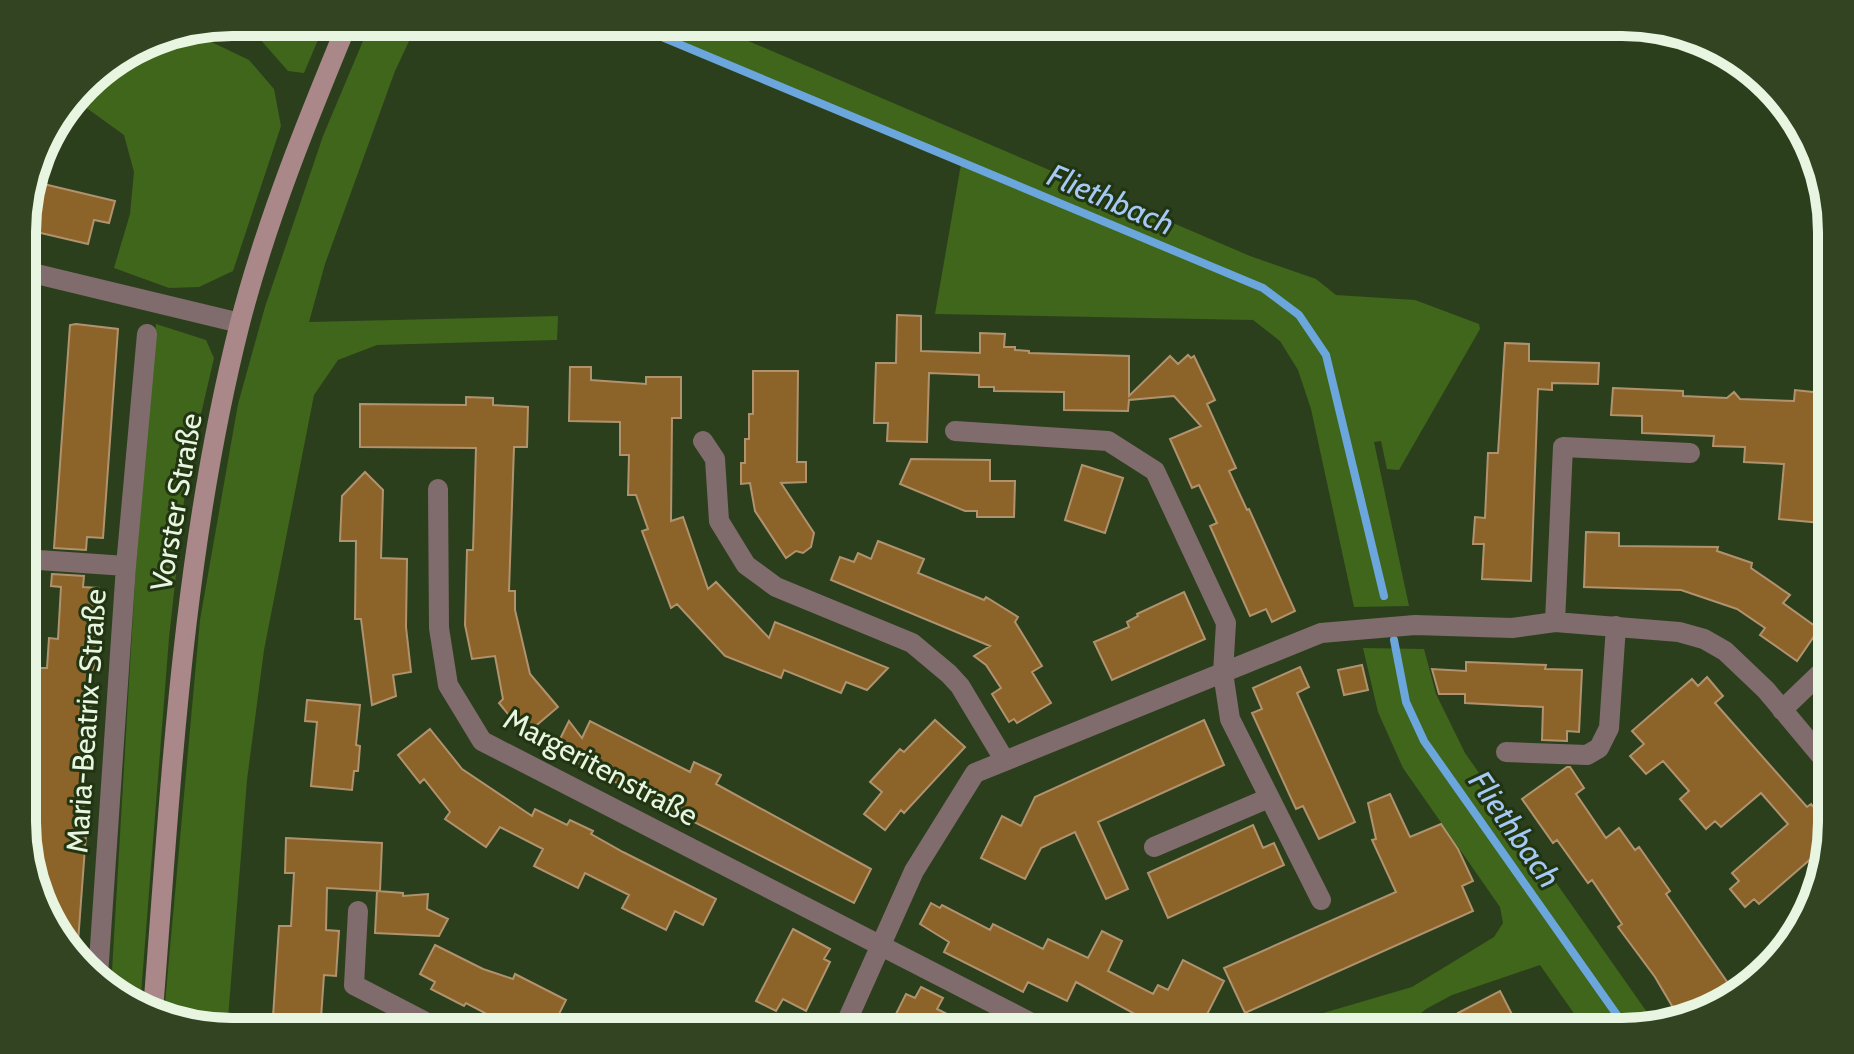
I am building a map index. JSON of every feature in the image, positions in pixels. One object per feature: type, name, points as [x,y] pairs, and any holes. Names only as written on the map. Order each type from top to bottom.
[{"type":"main road","name":"Vorster Straße","points":[[154,1001],[187,616],[215,441],[240,323],[267,231],[292,158],[342,36]]},
{"type":"street","points":[[36,274],[240,323]]},
{"type":"street","name":"Maria-Beatrix-Straße","points":[[99,964],[126,566],[147,334]]},
{"type":"street","points":[[955,431],[1108,441],[1155,471],[1226,623],[1223,673],[1230,719],[1321,900]]},
{"type":"street","points":[[703,441],[715,459],[719,521],[746,565],[776,587],[912,643],[960,686],[1005,761]]},
{"type":"street","points":[[1555,622],[1563,447],[1690,453]]},
{"type":"street","name":"Margeritenstraße","points":[[438,489],[439,628],[448,685],[482,741],[1023,1018]]},
{"type":"street","name":"Maria-Beatrix-Straße","points":[[36,560],[126,566]]},
{"type":"street","points":[[848,1018],[914,871],[975,773],[1321,633],[1415,625],[1512,628],[1555,622],[1679,632],[1704,639],[1725,651],[1766,690],[1818,752]]},
{"type":"street","points":[[1506,752],[1587,755],[1599,748],[1609,728],[1616,626]]},
{"type":"street","points":[[1782,710],[1818,675]]},
{"type":"street","points":[[1154,847],[1269,798]]},
{"type":"street","points":[[358,911],[354,985],[418,1018]]},
{"type":"green space","points":[[257,36],[320,36],[304,73],[288,71]]},
{"type":"green space","points":[[365,36],[411,36],[395,71],[325,264],[309,322],[558,316],[557,340],[377,345],[338,360],[314,395],[264,650],[247,780],[228,1018],[207,1016],[165,1005],[200,620],[238,404],[265,307],[323,136]]},
{"type":"green space","points":[[655,36],[737,36],[1250,256],[1316,279],[1336,295],[1415,300],[1479,324],[1480,329],[1399,470],[1387,469],[1381,441],[1374,442],[1409,606],[1354,607],[1311,409],[1298,370],[1280,341],[1253,320],[935,314],[961,164]]},
{"type":"green space","points":[[204,39],[249,60],[274,89],[281,126],[233,271],[199,287],[169,288],[114,268],[130,214],[134,172],[124,135],[83,106],[123,69],[169,46]]},
{"type":"green space","points":[[156,324],[206,340],[214,358],[187,474],[169,638],[141,995],[112,976],[136,564]]},
{"type":"green space","points":[[1363,648],[1424,649],[1436,694],[1465,753],[1649,1016],[1577,1018],[1540,965],[1452,995],[1415,1018],[1312,1018],[1412,987],[1494,937],[1503,923],[1500,907],[1403,768],[1378,712]]},
{"type":"building","points":[[42,184],[115,201],[109,223],[94,220],[88,244],[36,232]]},
{"type":"building","points":[[897,315],[921,316],[921,351],[980,353],[980,333],[1005,334],[1004,347],[1015,347],[1015,350],[1029,353],[1129,356],[1129,396],[1170,356],[1178,364],[1188,355],[1191,358],[1194,356],[1215,400],[1207,404],[1236,468],[1229,471],[1295,611],[1272,622],[1266,609],[1250,616],[1210,526],[1217,523],[1199,485],[1192,488],[1170,439],[1201,426],[1174,396],[1129,400],[1128,411],[1064,410],[1064,392],[994,391],[994,387],[979,387],[979,375],[929,373],[927,442],[887,441],[888,423],[874,423],[876,363],[896,363]]},
{"type":"building","points":[[70,325],[118,329],[103,538],[87,537],[86,550],[54,548]]},
{"type":"building","points":[[1505,343],[1529,344],[1529,361],[1599,363],[1598,384],[1552,383],[1552,390],[1538,389],[1531,581],[1482,579],[1484,544],[1473,544],[1475,517],[1485,518],[1488,453],[1498,453]]},
{"type":"building","points":[[570,367],[591,367],[591,380],[646,384],[646,377],[681,377],[681,418],[672,418],[671,521],[683,517],[708,589],[716,582],[769,638],[775,622],[888,668],[867,690],[846,682],[841,693],[784,670],[781,678],[725,656],[677,604],[671,608],[642,531],[648,529],[636,495],[628,495],[629,455],[620,455],[620,422],[569,421]]},
{"type":"building","points":[[753,371],[798,371],[797,462],[806,462],[806,482],[781,483],[814,533],[811,547],[786,558],[755,511],[750,483],[741,484],[745,439],[749,439],[749,414],[753,414]]},
{"type":"building","points":[[1613,388],[1683,391],[1683,396],[1727,398],[1734,392],[1740,399],[1794,401],[1795,390],[1818,393],[1818,523],[1779,519],[1784,464],[1744,462],[1745,447],[1713,446],[1714,436],[1642,433],[1642,416],[1611,415]]},
{"type":"building","points":[[466,397],[493,398],[493,405],[528,407],[527,447],[514,447],[509,591],[515,591],[515,610],[530,674],[558,707],[525,735],[499,703],[503,699],[495,656],[472,659],[465,625],[467,550],[473,550],[476,448],[360,447],[360,404],[466,405]]},
{"type":"building","points":[[911,459],[990,460],[990,481],[1015,481],[1014,517],[977,517],[977,511],[965,511],[900,484]]},
{"type":"building","points":[[1082,465],[1123,478],[1105,533],[1065,520]]},
{"type":"building","points":[[365,472],[383,490],[381,558],[407,559],[406,627],[411,672],[393,675],[396,696],[372,705],[361,619],[355,619],[356,541],[340,541],[342,496]]},
{"type":"building","points":[[1586,532],[1619,533],[1619,546],[1718,547],[1717,551],[1752,563],[1751,568],[1790,595],[1783,603],[1818,630],[1797,661],[1760,635],[1765,628],[1737,609],[1681,590],[1584,587]]},
{"type":"building","points":[[878,541],[924,559],[918,573],[984,600],[986,597],[1018,617],[1015,622],[1042,666],[1032,672],[1051,703],[1017,723],[1014,719],[1009,722],[992,694],[1001,688],[986,665],[974,656],[990,646],[831,580],[840,557],[854,562],[858,553],[871,559]]},
{"type":"building","points":[[52,574],[84,576],[83,587],[99,588],[82,834],[86,834],[78,942],[51,897],[38,847],[36,822],[36,668],[47,668],[49,638],[58,639],[61,587],[51,586]]},
{"type":"building","points":[[1184,592],[1205,639],[1112,680],[1094,642],[1129,627],[1127,622],[1137,614]]},
{"type":"building","points":[[1466,662],[1546,665],[1545,669],[1582,670],[1579,732],[1567,731],[1567,741],[1542,740],[1543,707],[1465,703],[1465,694],[1439,694],[1432,669],[1466,671]]},
{"type":"building","points":[[1362,665],[1368,690],[1344,695],[1338,670]]},
{"type":"building","points":[[1300,667],[1309,687],[1297,693],[1355,822],[1319,839],[1303,806],[1296,809],[1252,713],[1262,709],[1253,688]]},
{"type":"building","points":[[1707,677],[1723,696],[1715,703],[1807,807],[1811,804],[1818,812],[1814,856],[1759,904],[1754,899],[1745,907],[1730,889],[1739,881],[1732,873],[1788,824],[1761,793],[1721,827],[1715,821],[1706,829],[1680,799],[1689,791],[1663,761],[1646,774],[1630,756],[1644,744],[1632,731],[1692,679],[1698,686]]},
{"type":"building","points":[[307,700],[360,705],[356,745],[360,746],[358,771],[354,771],[352,790],[311,786],[317,722],[305,721]]},
{"type":"building","points":[[935,720],[965,747],[885,830],[864,814],[882,792],[870,782],[900,749],[904,752]]},
{"type":"building","points":[[1204,720],[1224,765],[1098,822],[1128,889],[1106,899],[1075,832],[1041,848],[1025,879],[981,858],[1002,816],[1021,826],[1035,797]]},
{"type":"building","points":[[569,721],[582,738],[590,721],[690,772],[694,762],[721,775],[716,784],[871,869],[854,903],[554,751]]},
{"type":"building","points":[[430,729],[462,769],[532,816],[535,809],[567,825],[570,820],[593,831],[591,834],[623,852],[716,899],[703,925],[675,911],[666,930],[622,908],[629,895],[585,873],[578,888],[534,866],[543,849],[500,827],[486,847],[445,819],[450,812],[424,779],[420,783],[398,755]]},
{"type":"building","points":[[1570,767],[1584,788],[1576,794],[1606,838],[1619,828],[1635,850],[1639,847],[1670,891],[1666,894],[1729,985],[1697,1003],[1675,1010],[1655,977],[1618,927],[1622,924],[1592,880],[1588,883],[1557,840],[1553,843],[1522,799]]},
{"type":"building","points":[[1390,794],[1410,837],[1441,824],[1458,849],[1473,881],[1462,886],[1473,911],[1245,1013],[1224,968],[1396,892],[1372,840],[1376,839],[1368,803]]},
{"type":"building","points":[[1253,825],[1263,848],[1274,843],[1284,865],[1168,918],[1148,873]]},
{"type":"building","points":[[286,838],[382,843],[380,891],[327,888],[326,930],[339,931],[336,976],[324,975],[321,1018],[273,1018],[279,926],[291,926],[294,873],[285,873]]},
{"type":"building","points":[[377,891],[403,893],[403,896],[428,894],[427,909],[448,919],[439,936],[375,933]]},
{"type":"building","points":[[931,903],[940,908],[942,905],[990,930],[993,924],[1043,949],[1048,939],[1088,958],[1102,931],[1122,941],[1108,971],[1153,994],[1158,985],[1168,990],[1183,960],[1224,981],[1205,1018],[1142,1018],[1076,982],[1067,1001],[1028,982],[1023,992],[944,952],[949,942],[920,924]]},
{"type":"building","points":[[793,929],[830,949],[824,959],[830,962],[806,1011],[783,999],[776,1011],[756,1001]]},
{"type":"building","points":[[435,945],[483,969],[513,979],[515,974],[566,1000],[557,1018],[494,1018],[431,989],[435,982],[420,974]]},
{"type":"building","points":[[921,987],[943,998],[937,1009],[949,1015],[948,1018],[894,1018],[906,994],[915,998]]},
{"type":"building","points":[[1500,991],[1514,1018],[1460,1018],[1458,1013]]},
{"type":"waterway","name":"Fliethbach","points":[[660,36],[1263,288],[1299,315],[1326,355],[1384,596]]},
{"type":"waterway","name":"Fliethbach","points":[[1394,640],[1406,702],[1424,741],[1619,1018]]}]
